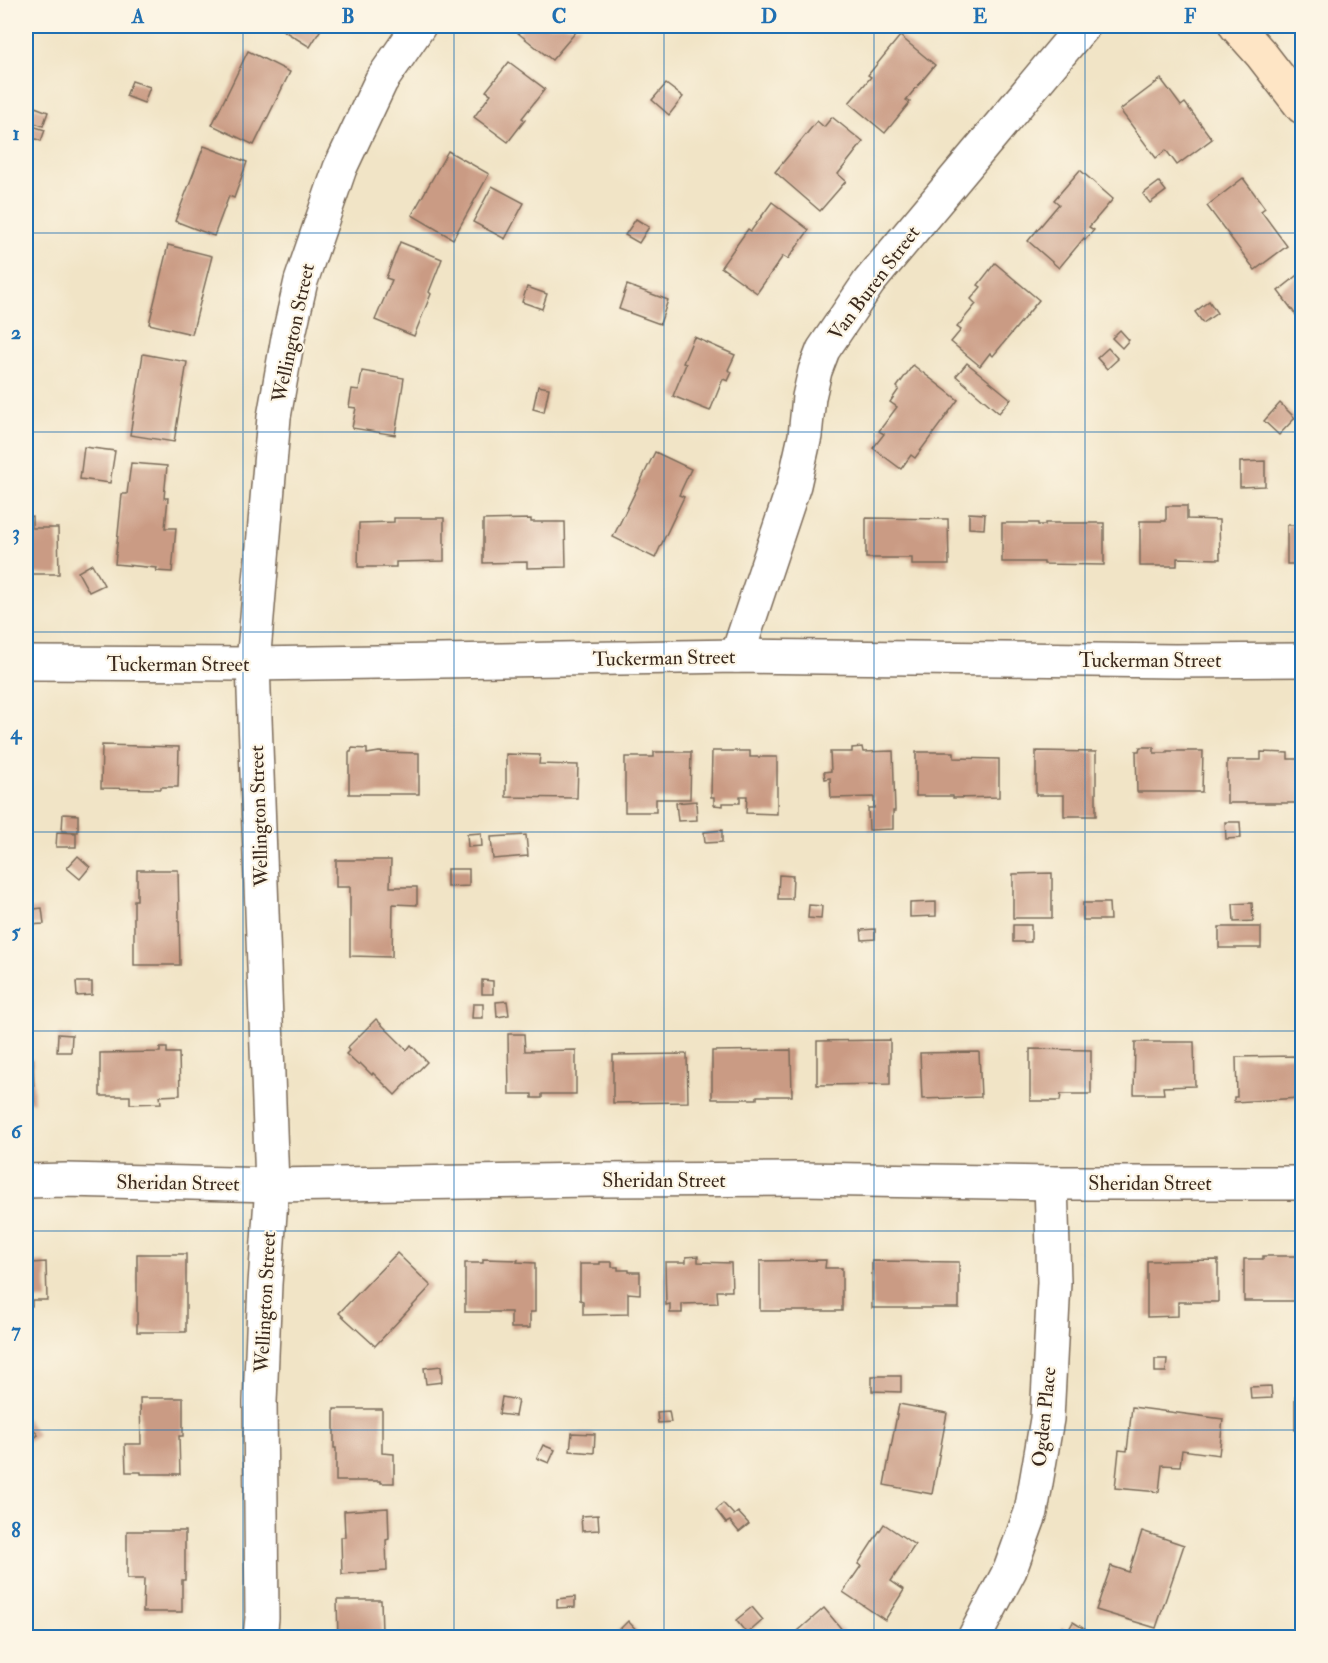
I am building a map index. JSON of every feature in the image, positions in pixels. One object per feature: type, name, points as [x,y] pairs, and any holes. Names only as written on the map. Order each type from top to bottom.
[{"type":"street","name":"Wellington Street","points":[[261,1638],[260,1401],[272,1185],[254,664],[274,417],[286,343],[301,281],[340,168],[381,81],[419,26]]},
{"type":"street","name":"Van Buren Street","points":[[737,656],[794,485],[805,436],[809,397],[815,370],[823,350],[869,282],[1083,26]]},
{"type":"street","points":[[1236,26],[1302,107]]},
{"type":"street","name":"Tuckerman Street","points":[[26,663],[254,664],[737,656],[1175,661],[1302,660]]},
{"type":"street","name":"Sheridan Street","points":[[26,1181],[272,1185],[777,1179],[1051,1183],[1302,1183]]},
{"type":"street","name":"Ogden Place","points":[[974,1638],[1010,1570],[1031,1512],[1047,1419],[1054,1282],[1051,1183]]},
{"type":"building","points":[[276,26],[323,26],[310,47]]},
{"type":"building","points":[[525,26],[581,26],[552,60],[518,33]]},
{"type":"building","points":[[900,36],[935,65],[906,100],[910,102],[885,133],[849,103],[871,77],[868,75]]},
{"type":"building","points":[[248,51],[290,72],[254,145],[212,125]]},
{"type":"building","points":[[509,62],[545,89],[522,118],[525,120],[508,142],[474,117],[491,94],[486,91]]},
{"type":"building","points":[[1161,79],[1181,106],[1185,103],[1212,139],[1177,165],[1166,150],[1156,158],[1120,110]]},
{"type":"building","points":[[132,81],[150,87],[144,103],[126,96]]},
{"type":"building","points":[[666,84],[683,97],[669,115],[652,100]]},
{"type":"building","points":[[35,107],[48,112],[43,126],[29,121]]},
{"type":"building","points":[[832,117],[863,142],[838,174],[846,181],[820,211],[775,172],[817,121],[824,127]]},
{"type":"building","points":[[29,125],[45,130],[41,141],[26,135]]},
{"type":"building","points":[[204,146],[247,162],[234,198],[229,196],[214,236],[175,221]]},
{"type":"building","points":[[448,151],[489,174],[453,239],[412,215]]},
{"type":"building","points":[[1080,170],[1113,199],[1089,227],[1094,230],[1085,240],[1084,238],[1059,268],[1028,241],[1059,204],[1054,200]]},
{"type":"building","points":[[1243,178],[1265,208],[1261,211],[1287,246],[1255,270],[1207,206]]},
{"type":"building","points":[[1159,182],[1166,191],[1150,203],[1143,194]]},
{"type":"building","points":[[492,186],[524,203],[505,239],[473,222]]},
{"type":"building","points":[[772,202],[809,230],[788,259],[783,256],[757,293],[721,267],[748,229],[751,231]]},
{"type":"building","points":[[636,219],[649,227],[639,243],[625,235]]},
{"type":"building","points":[[400,242],[442,259],[414,336],[375,320],[392,280],[386,278]]},
{"type":"building","points":[[168,245],[212,256],[192,334],[149,324]]},
{"type":"building","points":[[995,263],[1039,300],[993,356],[990,353],[980,366],[951,342],[961,330],[957,327],[976,304],[971,299],[981,287],[978,285]]},
{"type":"building","points":[[1302,272],[1302,323],[1278,291]]},
{"type":"building","points":[[627,285],[668,300],[660,324],[619,309]]},
{"type":"building","points":[[527,287],[547,294],[542,309],[522,302]]},
{"type":"building","points":[[1209,301],[1217,313],[1203,323],[1195,312]]},
{"type":"building","points":[[1120,330],[1129,340],[1122,348],[1112,338]]},
{"type":"building","points":[[694,337],[735,355],[728,370],[732,372],[728,381],[723,379],[710,411],[673,396]]},
{"type":"building","points":[[1108,348],[1118,359],[1107,369],[1097,358]]},
{"type":"building","points":[[143,354],[187,362],[174,442],[130,435]]},
{"type":"building","points":[[967,363],[1011,399],[999,413],[956,376]]},
{"type":"building","points":[[913,365],[958,400],[915,458],[911,455],[901,469],[873,448],[884,434],[879,431],[897,407],[890,402],[899,389],[897,387]]},
{"type":"building","points":[[362,371],[404,378],[395,435],[352,428],[356,408],[349,407],[352,389],[359,390]]},
{"type":"building","points":[[538,386],[549,388],[544,412],[533,409]]},
{"type":"building","points":[[1280,403],[1295,418],[1279,435],[1264,421]]},
{"type":"building","points":[[84,447],[115,451],[110,483],[80,479]]},
{"type":"building","points":[[655,452],[691,469],[679,495],[684,497],[655,558],[613,537]]},
{"type":"building","points":[[1265,461],[1265,486],[1240,487],[1240,462]]},
{"type":"building","points":[[131,463],[167,466],[164,498],[168,498],[165,528],[176,528],[172,572],[156,571],[157,568],[115,564],[122,494],[127,494]]},
{"type":"building","points":[[1166,506],[1187,506],[1187,519],[1219,520],[1220,559],[1177,558],[1177,566],[1140,566],[1140,521],[1166,521]]},
{"type":"building","points":[[969,513],[985,514],[984,529],[969,528]]},
{"type":"building","points":[[26,516],[32,516],[32,528],[58,528],[59,574],[26,574]]},
{"type":"building","points":[[394,518],[444,518],[444,561],[396,562],[396,567],[358,567],[359,523],[394,522]]},
{"type":"building","points":[[866,518],[948,519],[949,565],[912,565],[912,558],[866,558]]},
{"type":"building","points":[[531,519],[531,522],[565,522],[566,567],[527,568],[527,562],[483,563],[483,520]]},
{"type":"building","points":[[1002,523],[1045,525],[1045,523],[1104,523],[1104,565],[1002,562]]},
{"type":"building","points":[[1287,525],[1302,525],[1302,564],[1287,564]]},
{"type":"building","points":[[92,564],[104,585],[89,592],[78,572]]},
{"type":"building","points":[[102,745],[179,747],[178,787],[101,788]]},
{"type":"building","points":[[862,747],[863,752],[893,751],[895,811],[893,811],[893,829],[869,830],[868,808],[874,808],[874,797],[831,798],[830,778],[825,779],[824,772],[831,771],[830,752],[852,752],[852,748]]},
{"type":"building","points":[[1140,747],[1154,747],[1154,753],[1203,751],[1202,792],[1137,792],[1136,751],[1139,751]]},
{"type":"building","points":[[352,748],[367,749],[367,754],[419,753],[419,794],[349,794],[349,752]]},
{"type":"building","points":[[712,751],[750,751],[750,757],[777,757],[777,814],[746,813],[747,796],[740,796],[740,803],[714,805],[714,797],[711,797]]},
{"type":"building","points":[[1036,751],[1096,752],[1096,816],[1064,816],[1064,795],[1036,795]]},
{"type":"building","points":[[654,752],[691,752],[690,799],[656,799],[656,812],[625,812],[625,757],[654,757]]},
{"type":"building","points":[[916,752],[954,752],[954,758],[999,759],[999,797],[916,796]]},
{"type":"building","points":[[1261,752],[1288,753],[1288,759],[1302,759],[1302,803],[1227,803],[1227,760],[1261,760]]},
{"type":"building","points":[[506,754],[540,755],[539,764],[578,765],[577,798],[506,797]]},
{"type":"building","points":[[696,801],[697,820],[678,821],[676,803]]},
{"type":"building","points":[[63,814],[78,815],[78,832],[62,831]]},
{"type":"building","points":[[1225,822],[1240,822],[1241,838],[1226,839]]},
{"type":"building","points":[[722,830],[722,842],[705,843],[704,832]]},
{"type":"building","points":[[57,832],[76,833],[76,847],[56,847]]},
{"type":"building","points":[[481,833],[482,846],[468,847],[467,834]]},
{"type":"building","points":[[526,835],[528,856],[493,859],[491,837]]},
{"type":"building","points":[[78,856],[90,867],[80,879],[67,868]]},
{"type":"building","points":[[336,860],[391,860],[390,887],[417,887],[417,905],[393,904],[392,957],[350,956],[350,887],[336,887]]},
{"type":"building","points":[[447,869],[469,869],[469,886],[447,887]]},
{"type":"building","points":[[137,870],[178,870],[180,965],[134,965],[134,900],[137,900]]},
{"type":"building","points":[[1052,873],[1052,918],[1013,918],[1013,874]]},
{"type":"building","points":[[779,875],[793,876],[792,899],[778,899]]},
{"type":"building","points":[[936,902],[936,916],[910,917],[910,903]]},
{"type":"building","points":[[1083,903],[1109,903],[1110,920],[1083,920]]},
{"type":"building","points":[[1252,903],[1253,921],[1234,922],[1233,904]]},
{"type":"building","points":[[809,905],[822,906],[821,919],[808,918]]},
{"type":"building","points":[[42,908],[44,924],[27,925],[26,910]]},
{"type":"building","points":[[1013,925],[1031,925],[1031,942],[1013,942]]},
{"type":"building","points":[[1219,927],[1261,927],[1261,948],[1219,948]]},
{"type":"building","points":[[875,929],[875,939],[862,940],[861,930]]},
{"type":"building","points":[[482,980],[493,981],[493,994],[482,994]]},
{"type":"building","points":[[76,982],[92,982],[92,995],[77,996]]},
{"type":"building","points":[[507,1001],[509,1015],[497,1017],[496,1002]]},
{"type":"building","points":[[473,1004],[483,1004],[483,1018],[472,1018]]},
{"type":"building","points":[[376,1019],[407,1050],[411,1045],[427,1062],[395,1095],[373,1073],[372,1075],[346,1054],[349,1051],[347,1048]]},
{"type":"building","points":[[58,1034],[72,1035],[71,1052],[57,1052]]},
{"type":"building","points":[[508,1034],[524,1034],[525,1051],[576,1050],[576,1094],[542,1094],[542,1098],[532,1098],[532,1094],[509,1094]]},
{"type":"building","points":[[890,1040],[890,1084],[817,1085],[817,1041]]},
{"type":"building","points":[[1135,1042],[1194,1042],[1195,1086],[1163,1087],[1164,1094],[1134,1094]]},
{"type":"building","points":[[160,1048],[167,1048],[167,1053],[179,1053],[180,1095],[160,1096],[161,1103],[130,1104],[130,1096],[100,1096],[100,1053],[160,1052]]},
{"type":"building","points":[[1030,1049],[1091,1050],[1091,1094],[1061,1094],[1060,1101],[1030,1101]]},
{"type":"building","points":[[791,1050],[792,1096],[712,1099],[712,1051]]},
{"type":"building","points":[[979,1052],[981,1097],[922,1099],[920,1053]]},
{"type":"building","points":[[687,1054],[688,1102],[613,1103],[613,1055]]},
{"type":"building","points":[[1296,1056],[1298,1098],[1234,1102],[1234,1097],[1237,1097],[1236,1057]]},
{"type":"building","points":[[26,1059],[33,1059],[34,1102],[26,1102]]},
{"type":"building","points":[[397,1253],[431,1286],[375,1346],[339,1313]]},
{"type":"building","points":[[137,1254],[186,1254],[186,1332],[137,1332]]},
{"type":"building","points":[[698,1256],[698,1262],[731,1263],[732,1291],[717,1291],[718,1303],[682,1304],[682,1313],[670,1313],[670,1304],[666,1305],[665,1262],[686,1262],[686,1257]]},
{"type":"building","points":[[1263,1256],[1302,1256],[1302,1301],[1244,1301],[1244,1259],[1263,1259]]},
{"type":"building","points":[[26,1258],[30,1258],[31,1263],[46,1262],[47,1300],[32,1300],[32,1306],[26,1306]]},
{"type":"building","points":[[483,1259],[535,1263],[535,1312],[530,1312],[530,1328],[511,1328],[511,1312],[465,1312],[465,1263],[483,1263]]},
{"type":"building","points":[[826,1260],[825,1268],[842,1268],[842,1311],[760,1311],[760,1261]]},
{"type":"building","points":[[1218,1260],[1218,1302],[1178,1302],[1178,1316],[1147,1317],[1147,1261]]},
{"type":"building","points":[[872,1261],[959,1262],[959,1308],[872,1308]]},
{"type":"building","points":[[600,1262],[612,1262],[612,1267],[618,1267],[618,1270],[640,1272],[640,1294],[628,1293],[628,1314],[583,1315],[583,1301],[580,1300],[580,1264],[600,1264]]},
{"type":"building","points":[[1155,1359],[1167,1359],[1166,1372],[1155,1372]]},
{"type":"building","points":[[441,1366],[442,1382],[426,1384],[424,1368]]},
{"type":"building","points":[[872,1376],[901,1376],[901,1392],[872,1391]]},
{"type":"building","points":[[1271,1386],[1272,1398],[1251,1399],[1250,1387]]},
{"type":"building","points":[[1295,1396],[1302,1396],[1302,1430],[1295,1430]]},
{"type":"building","points":[[502,1397],[518,1400],[515,1416],[499,1414]]},
{"type":"building","points":[[140,1398],[183,1398],[183,1436],[179,1436],[180,1474],[126,1472],[125,1444],[141,1444]]},
{"type":"building","points":[[899,1404],[947,1413],[932,1494],[884,1485]]},
{"type":"building","points":[[1132,1407],[1223,1419],[1219,1455],[1182,1450],[1180,1466],[1162,1465],[1159,1492],[1115,1488],[1119,1450],[1127,1451]]},
{"type":"building","points":[[334,1409],[382,1409],[382,1453],[394,1454],[394,1483],[336,1481]]},
{"type":"building","points":[[669,1411],[671,1422],[658,1423],[657,1412]]},
{"type":"building","points":[[26,1418],[38,1435],[29,1442],[26,1437]]},
{"type":"building","points":[[572,1433],[595,1434],[594,1453],[570,1451]]},
{"type":"building","points":[[543,1445],[555,1450],[549,1463],[537,1458]]},
{"type":"building","points":[[723,1503],[734,1515],[738,1512],[749,1524],[739,1532],[730,1521],[726,1523],[716,1510]]},
{"type":"building","points":[[388,1508],[387,1571],[342,1574],[341,1537],[345,1537],[344,1511]]},
{"type":"building","points":[[598,1515],[599,1530],[582,1531],[581,1516]]},
{"type":"building","points":[[884,1524],[915,1545],[891,1581],[904,1590],[885,1620],[843,1592],[861,1566],[858,1564]]},
{"type":"building","points":[[127,1531],[185,1531],[185,1580],[182,1580],[182,1612],[143,1612],[144,1579],[127,1579]]},
{"type":"building","points":[[1142,1531],[1184,1545],[1156,1628],[1096,1610],[1111,1566],[1129,1572]]},
{"type":"building","points":[[575,1597],[575,1607],[557,1608],[557,1599]]},
{"type":"building","points":[[337,1600],[381,1600],[382,1633],[387,1633],[387,1638],[338,1638]]},
{"type":"building","points":[[752,1607],[763,1620],[747,1634],[736,1620]]},
{"type":"building","points":[[824,1608],[849,1638],[790,1638]]},
{"type":"building","points":[[628,1621],[644,1638],[622,1638],[617,1632]]},
{"type":"building","points":[[1073,1622],[1099,1638],[1065,1638],[1059,1634],[1062,1627],[1068,1631]]}]
